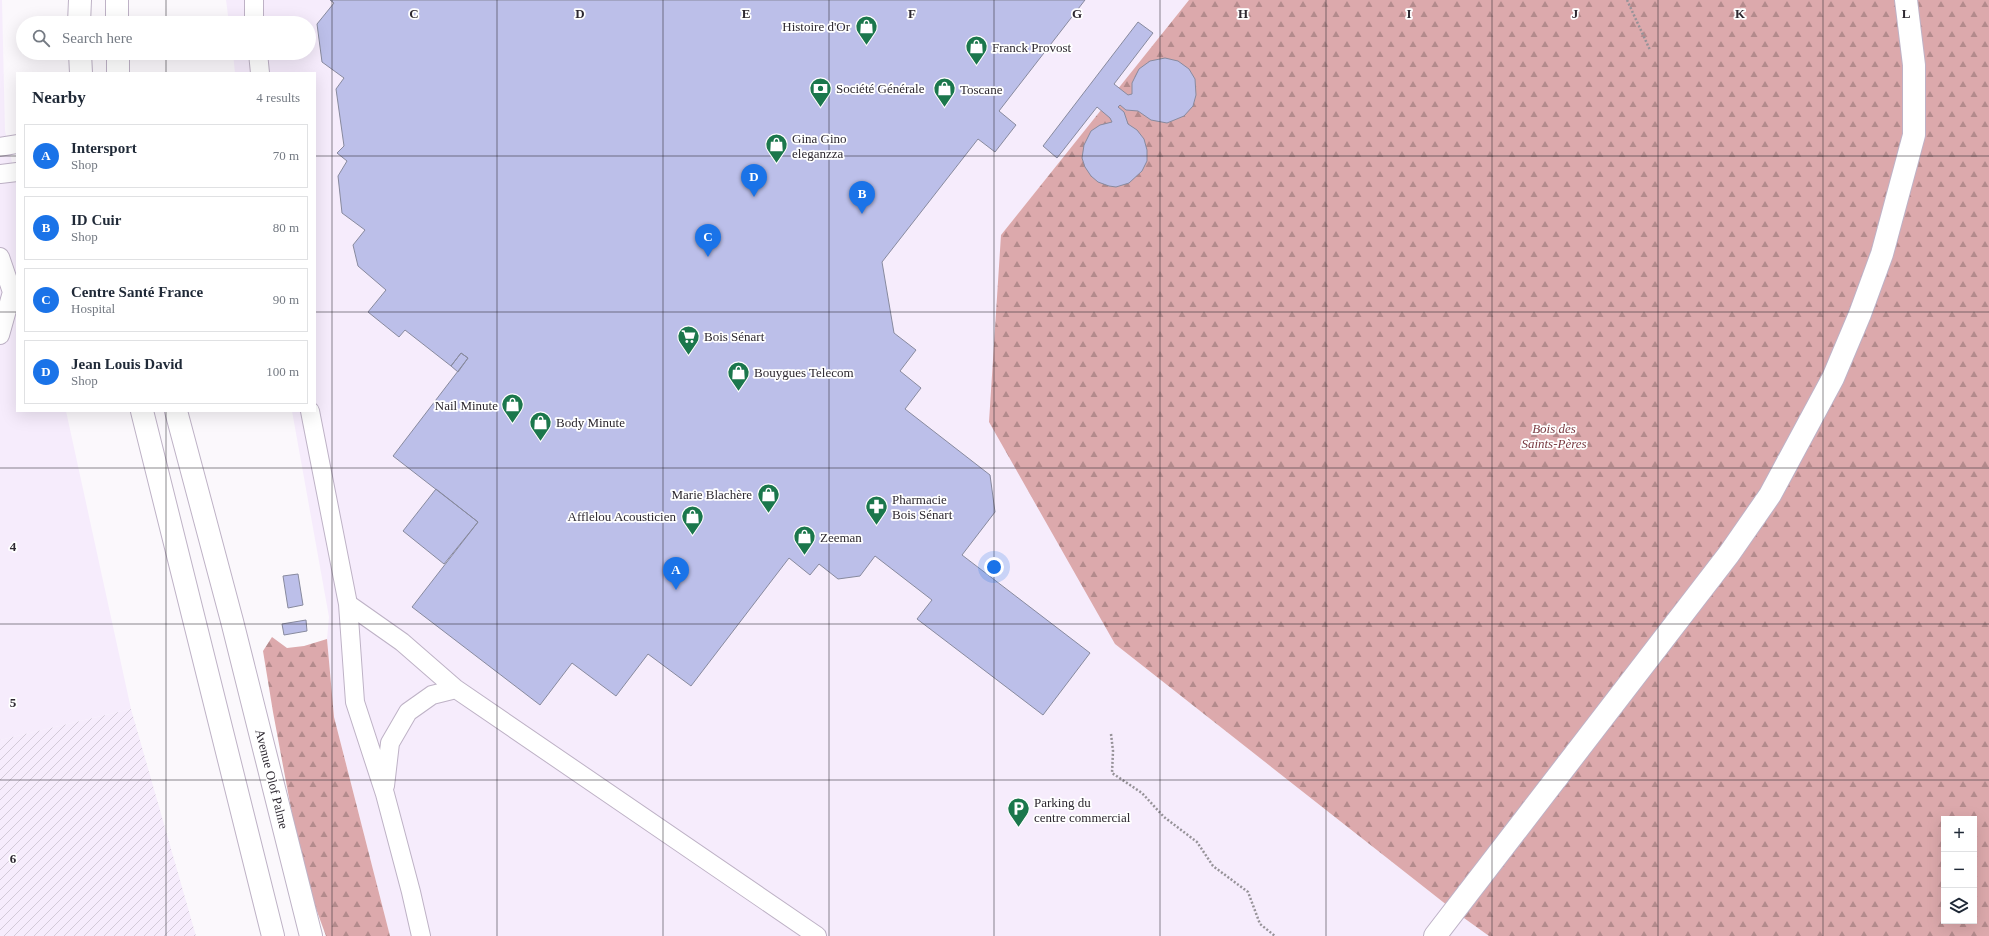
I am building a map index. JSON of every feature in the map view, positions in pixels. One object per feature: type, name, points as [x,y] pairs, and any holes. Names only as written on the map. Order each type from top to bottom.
[{"type":"main road","points":[[79,16],[80,0]]},
{"type":"main road","points":[[117,0],[117,16]]},
{"type":"main road","points":[[1435,936],[1729,554],[1770,495],[1833,378],[1860,314],[1882,254],[1914,135],[1914,65],[1906,0]]},
{"type":"main road","points":[[80,60],[81,72]]},
{"type":"main road","points":[[118,60],[118,72]]},
{"type":"main road","points":[[142,412],[273,936]]},
{"type":"main road","name":"Avenue Olof Palme","points":[[176,412],[232,621],[311,936]]},
{"type":"lane","points":[[254,0],[254,16]]},
{"type":"lane","points":[[259,60],[260,72]]},
{"type":"lane","points":[[0,147],[16,144]]},
{"type":"lane","points":[[0,174],[16,172]]},
{"type":"lane","points":[[0,257],[12,292],[0,335]]},
{"type":"lane","points":[[310,412],[348,604],[355,702],[384,794],[412,892],[421,936]]},
{"type":"lane","points":[[348,604],[402,642],[456,689],[817,936]]},
{"type":"lane","points":[[384,794],[390,743],[408,712],[432,695],[456,689]]},
{"type":"path","points":[[1627,0],[1650,50]]},
{"type":"path","points":[[1111,734],[1113,751],[1112,773],[1142,793],[1164,817],[1197,842],[1213,866],[1248,892],[1260,924],[1275,936]]},
{"type":"shaded area","points":[[0,0],[2,0],[5,131],[16,180],[16,412],[66,412],[131,709],[0,740]]},
{"type":"shaded area","points":[[226,0],[1189,0],[1001,235],[1115,644],[1457,913],[1489,936],[390,936],[334,717],[327,639],[329,617],[292,412],[316,412],[316,72],[235,72],[234,60],[316,60],[316,16],[228,16]]},
{"type":"shaded area","points":[[131,709],[196,936],[0,936],[0,740]]},
{"type":"green space","name":"Bois des Saints-Pères","points":[[1189,0],[1989,0],[1989,936],[1489,936],[1457,913],[1115,644],[989,422],[1001,235]]},
{"type":"green space","points":[[272,637],[287,648],[304,646],[327,639],[334,717],[390,936],[326,936],[303,873],[273,712],[263,651]]},
{"type":"building","name":"Bois Sénart","points":[[330,0],[1085,0],[999,111],[1016,125],[995,152],[978,139],[882,262],[894,333],[916,350],[900,371],[921,388],[905,409],[990,475],[995,512],[962,555],[1090,653],[1043,715],[917,619],[932,600],[875,556],[860,576],[838,579],[819,564],[810,575],[789,558],[691,686],[648,654],[616,696],[572,663],[540,705],[412,607],[478,522],[393,456],[468,358],[461,353],[451,366],[405,330],[399,337],[368,312],[386,290],[358,266],[353,245],[365,230],[342,213],[338,176],[347,161],[337,153],[344,146],[336,89],[344,78],[322,62],[317,24],[334,3]]},
{"type":"building","points":[[1138,22],[1153,33],[1114,84],[1128,95],[1132,94],[1132,83],[1139,69],[1150,61],[1165,58],[1178,61],[1189,69],[1195,79],[1196,95],[1193,106],[1184,116],[1167,123],[1151,120],[1138,111],[1126,110],[1120,105],[1118,107],[1124,112],[1128,124],[1137,130],[1144,139],[1147,150],[1147,161],[1142,171],[1129,183],[1116,187],[1109,186],[1098,182],[1091,176],[1085,167],[1082,158],[1084,145],[1091,131],[1100,125],[1112,122],[1110,118],[1097,107],[1057,158],[1043,146]]},
{"type":"building","points":[[461,353],[468,358],[458,372],[451,366]]},
{"type":"building","points":[[436,489],[478,522],[444,564],[403,531]]},
{"type":"building","points":[[298,574],[303,605],[288,608],[283,576]]},
{"type":"building","points":[[306,620],[307,631],[284,635],[282,624]]},
{"type":"place","name":"Histoire d'Or","points":[[866,46]]},
{"type":"place","name":"Franck Provost","points":[[977,66]]},
{"type":"place","name":"Société Générale","points":[[820,108]]},
{"type":"place","name":"Toscane","points":[[944,108]]},
{"type":"place","name":"Gina Gino eleganzza","points":[[777,164]]},
{"type":"place","name":"Jean Louis David","points":[[754,197]]},
{"type":"place","name":"ID Cuir","points":[[862,214]]},
{"type":"place","name":"Centre Santé France","points":[[708,257]]},
{"type":"place","name":"Bois Sénart","points":[[688,356]]},
{"type":"place","name":"Bouygues Telecom","points":[[738,392]]},
{"type":"place","name":"Nail Minute","points":[[513,424]]},
{"type":"place","name":"Body Minute","points":[[541,442]]},
{"type":"place","name":"Marie Blachère","points":[[768,514]]},
{"type":"place","name":"Pharmacie Bois Sénart","points":[[876,526]]},
{"type":"place","name":"Afflelou Acousticien","points":[[692,536]]},
{"type":"place","name":"Zeeman","points":[[805,556]]},
{"type":"place","name":"Intersport","points":[[676,590]]},
{"type":"place","name":"Parking du centre commercial","points":[[1018,828]]}]
